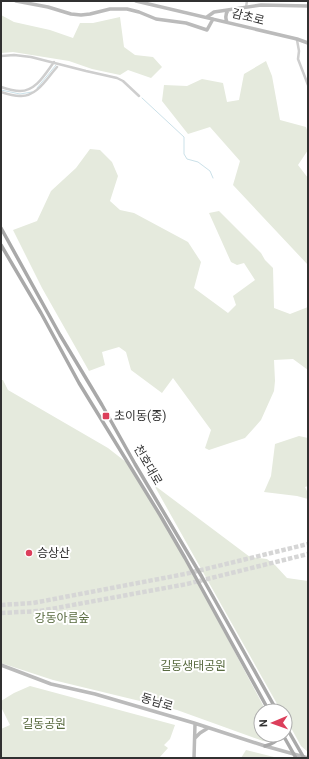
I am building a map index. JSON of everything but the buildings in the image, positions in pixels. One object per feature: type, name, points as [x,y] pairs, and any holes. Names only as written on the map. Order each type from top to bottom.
[{"type":"main road","points":[[16,1],[81,15],[110,9],[127,9],[162,21],[186,23],[207,30],[213,19]]},
{"type":"main road","name":"감초로","points":[[136,1],[207,17],[308,43]]},
{"type":"main road","points":[[207,17],[214,12],[261,5],[308,6]]},
{"type":"main road","points":[[227,22],[226,15],[228,10]]},
{"type":"main road","name":"천호대로","points":[[1,228],[80,370],[202,576],[273,703]]},
{"type":"main road","name":"천호대로","points":[[1,245],[41,313],[79,383],[182,552],[265,703]]},
{"type":"main road","name":"동남로","points":[[1,665],[52,684],[96,694],[308,758]]},
{"type":"main road","points":[[194,758],[195,724]]},
{"type":"main road","points":[[194,738],[200,732],[208,728]]},
{"type":"main road","points":[[293,738],[304,757]]},
{"type":"main road","points":[[265,746],[273,743]]},
{"type":"main road","points":[[287,743],[296,758]]},
{"type":"street","points":[[246,7],[247,1]]},
{"type":"street","points":[[295,1],[295,6]]},
{"type":"street","points":[[297,39],[300,51],[298,59],[308,85]]},
{"type":"street","points":[[1,56],[14,55],[31,57],[117,78],[123,81],[138,96]]},
{"type":"street","points":[[1,87],[20,91],[31,89],[36,85],[54,62]]},
{"type":"street","points":[[1,92],[21,96],[32,94],[37,91],[57,67]]},
{"type":"green space","points":[[1,15],[14,22],[50,30],[73,38],[80,23],[93,23],[120,17],[124,47],[135,55],[153,57],[162,67],[151,78],[128,70],[120,75],[92,69],[69,61],[13,52],[1,53]]},
{"type":"green space","points":[[266,61],[272,76],[280,120],[306,127],[308,133],[308,150],[298,165],[308,178],[308,265],[233,185],[240,161],[210,127],[188,134],[162,101],[164,85],[187,86],[202,79],[223,83],[227,102],[239,100],[244,74]]},
{"type":"green space","points":[[90,149],[100,150],[112,162],[118,176],[110,201],[120,210],[134,213],[188,242],[201,262],[194,288],[228,313],[236,305],[233,296],[255,280],[244,263],[237,265],[231,262],[209,213],[219,211],[261,253],[265,260],[273,268],[274,308],[290,314],[308,307],[308,370],[293,359],[274,360],[274,391],[261,420],[245,438],[209,450],[205,448],[211,430],[173,378],[162,393],[131,370],[126,352],[119,347],[102,352],[105,365],[89,371],[42,288],[13,230],[37,221],[51,191],[76,168]]},
{"type":"green space","name":"강동아름숲","points":[[1,380],[3,380],[8,390],[108,448],[131,466],[196,579],[262,703],[253,703],[253,737],[177,710],[53,680],[1,663]]},
{"type":"green space","points":[[299,436],[308,438],[308,486],[305,487],[308,493],[308,499],[297,496],[264,492],[271,476],[275,444]]},
{"type":"green space","points":[[154,485],[250,557],[267,559],[287,578],[308,581],[308,752],[301,746],[293,732],[293,703],[277,703]]},
{"type":"green space","name":"길동공원","points":[[30,686],[175,725],[170,739],[164,745],[168,748],[159,758],[1,758],[1,729],[10,725],[1,707],[1,701]]},
{"type":"green space","points":[[246,750],[278,758],[241,758]]},
{"type":"waterway","points":[[37,88],[56,65]]},
{"type":"waterway","points":[[1,90],[20,94],[32,92]]},
{"type":"waterway","points":[[142,98],[184,137],[184,154],[187,159],[198,162],[210,171],[213,178]]},
{"type":"tunnel","points":[[1,605],[33,603],[185,574],[308,544]]},
{"type":"tunnel","points":[[1,613],[40,611],[187,584],[308,554]]},
{"type":"place","name":"초이동(중)","points":[[106,416]]},
{"type":"place","name":"승상산","points":[[29,553]]},
{"type":"park label","name":"길동생태공원","points":[[193,666]]}]
